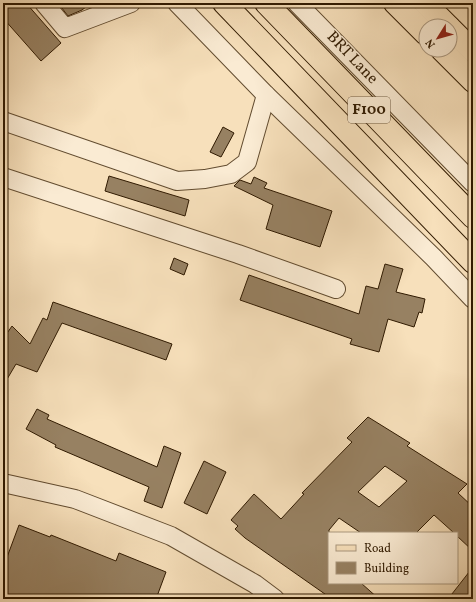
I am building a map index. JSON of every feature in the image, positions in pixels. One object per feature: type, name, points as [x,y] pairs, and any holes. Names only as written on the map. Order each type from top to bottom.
[{"type":"main road","points":[[224,3],[473,262]]},
{"type":"main road","name":"F100","points":[[266,3],[473,217]]},
{"type":"main road","points":[[395,3],[418,26]]},
{"type":"main road","points":[[425,3],[440,18]]},
{"type":"main road","points":[[458,36],[473,51]]},
{"type":"main road","points":[[450,58],[473,81]]},
{"type":"street","points":[[44,3],[65,28],[123,4]]},
{"type":"street","points":[[177,3],[266,95],[434,258],[473,299]]},
{"type":"street","name":"BRT Lane","points":[[298,3],[473,183]]},
{"type":"street","points":[[388,3],[418,33]]},
{"type":"street","points":[[443,58],[473,88]]},
{"type":"street","points":[[3,121],[177,181],[205,180],[231,174],[247,162],[266,95]]},
{"type":"street","points":[[3,177],[238,254],[336,289]]},
{"type":"street","points":[[3,483],[75,499],[171,536],[255,584],[275,599]]},
{"type":"building","points":[[3,3],[26,3],[61,43],[41,61],[3,18]]},
{"type":"building","points":[[58,3],[91,3],[82,10],[68,16]]},
{"type":"building","points":[[223,127],[234,133],[221,157],[210,152]]},
{"type":"building","points":[[109,176],[189,200],[185,216],[105,191]]},
{"type":"building","points":[[254,177],[267,183],[264,188],[332,211],[320,247],[266,229],[273,205],[234,186],[240,180],[251,184]]},
{"type":"building","points":[[174,258],[188,264],[184,275],[170,269]]},
{"type":"building","points":[[385,264],[403,269],[396,292],[425,299],[422,313],[419,312],[414,327],[388,319],[379,352],[350,344],[352,339],[240,300],[249,275],[359,314],[366,286],[378,289]]},
{"type":"building","points":[[53,302],[172,344],[166,360],[62,323],[37,372],[16,364],[3,386],[3,339],[12,326],[30,344],[43,318],[47,320]]},
{"type":"building","points":[[37,409],[49,415],[47,419],[157,467],[164,446],[181,453],[162,508],[144,501],[149,487],[55,447],[56,445],[26,429]]},
{"type":"building","points":[[368,417],[410,443],[407,446],[467,484],[458,493],[473,507],[473,551],[458,537],[458,532],[453,532],[434,515],[417,532],[360,532],[339,518],[328,532],[328,584],[362,584],[379,599],[332,599],[245,538],[235,529],[238,526],[231,520],[254,494],[281,519],[304,494],[302,493],[352,442],[347,438]],"holes":[[[385,466],[407,481],[379,507],[358,492]]]},
{"type":"building","points":[[204,461],[226,472],[207,514],[184,503]]},
{"type":"building","points":[[19,525],[50,537],[51,535],[116,561],[119,553],[166,572],[156,599],[3,599],[3,568]]},
{"type":"building","points":[[473,567],[473,599],[448,599]]}]
